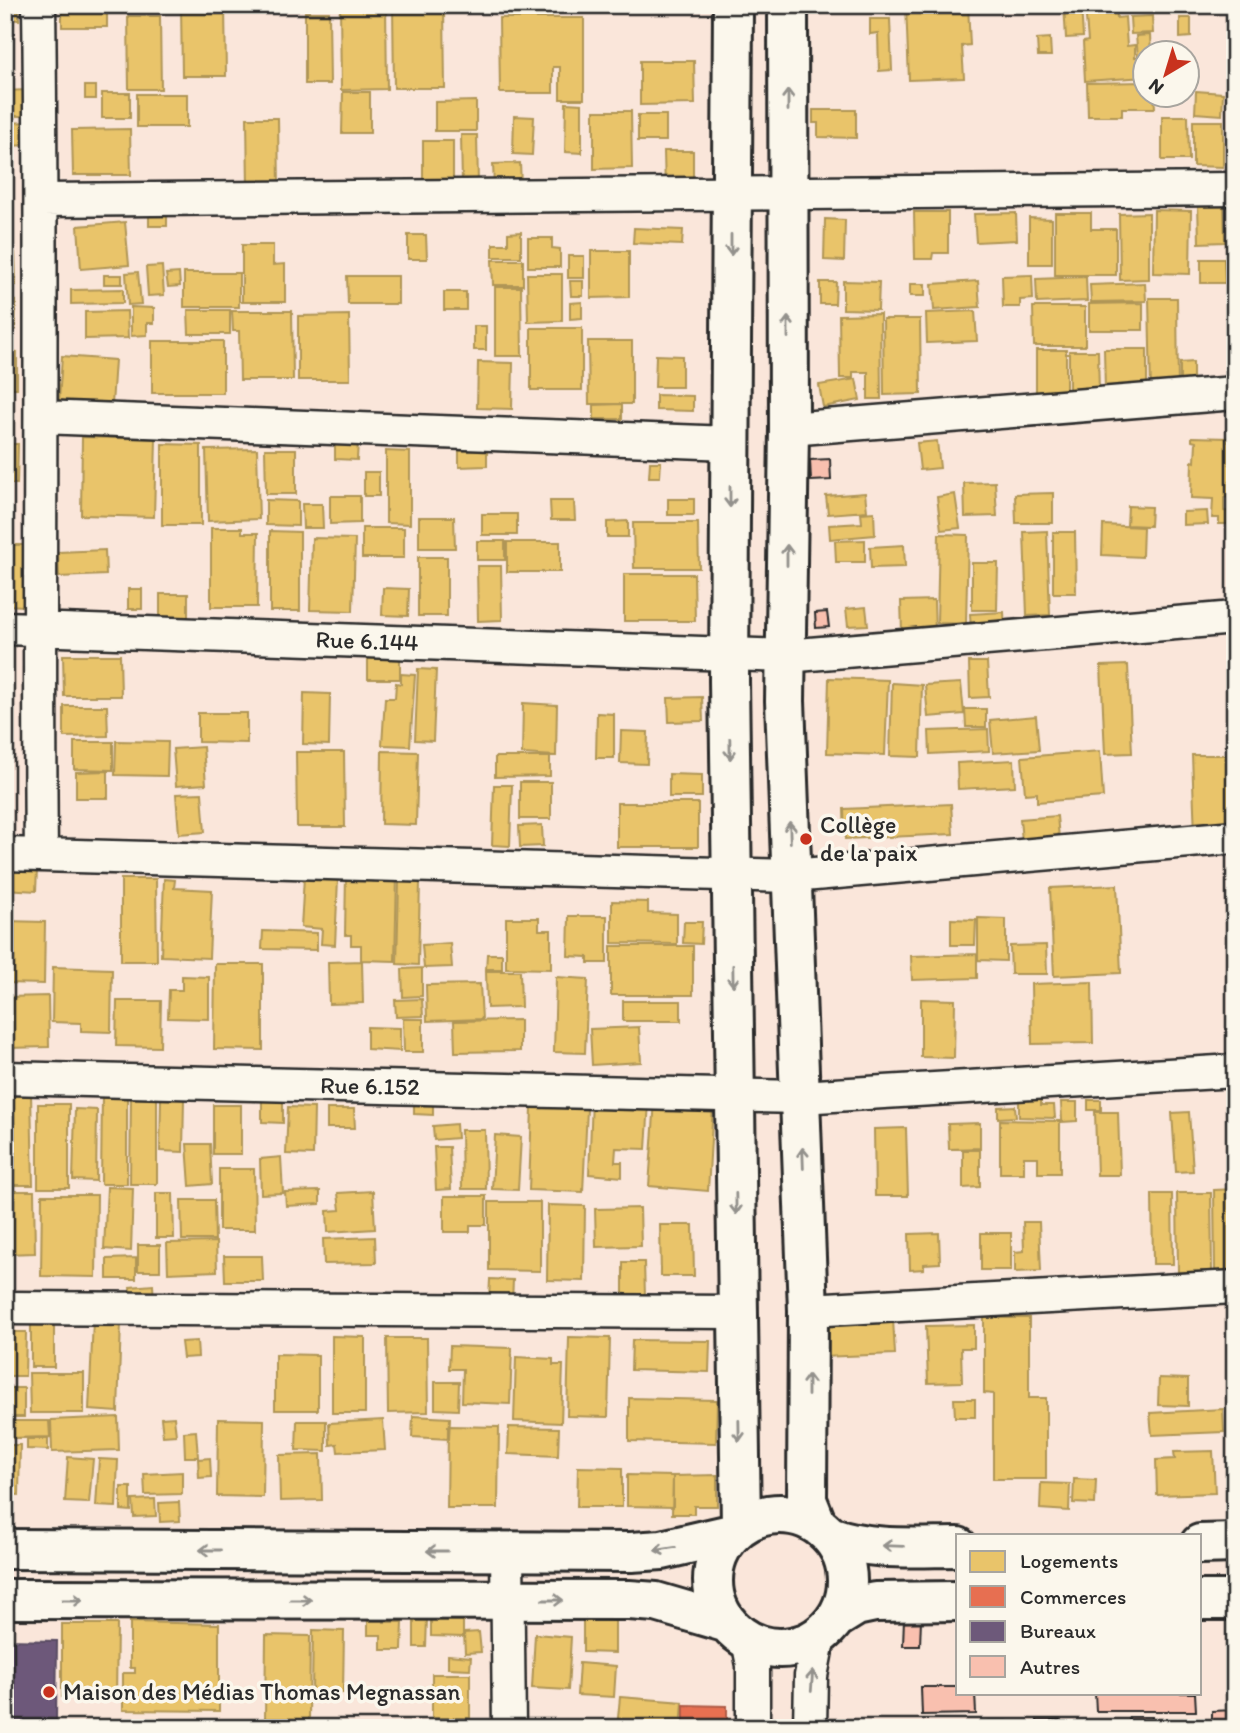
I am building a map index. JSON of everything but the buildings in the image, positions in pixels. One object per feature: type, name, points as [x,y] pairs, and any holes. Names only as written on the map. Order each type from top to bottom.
[{"type":"main road","points":[[733,5],[729,654],[738,1312],[736,1530],[718,1554],[713,1577],[716,1601],[738,1632]]},
{"type":"main road","points":[[788,5],[789,429],[785,701],[808,1310],[807,1500],[823,1530],[840,1550],[846,1568],[847,1586],[844,1603],[827,1627]]},
{"type":"main road","points":[[5,1549],[663,1550],[736,1530],[758,1517],[778,1514],[799,1516],[849,1543],[956,1547]]},
{"type":"main road","points":[[1202,1544],[1235,1544]]},
{"type":"main road","points":[[5,1600],[629,1600],[656,1602],[738,1632],[766,1646],[785,1648],[803,1644],[856,1606],[875,1602],[956,1601]]},
{"type":"main road","points":[[1202,1600],[1235,1600]]},
{"type":"street","points":[[39,5],[42,200],[39,629],[41,855]]},
{"type":"street","points":[[42,200],[1235,189]]},
{"type":"street","points":[[789,429],[1235,393]]},
{"type":"street","points":[[41,417],[730,443]]},
{"type":"street","name":"Rue 6.144","points":[[5,628],[786,656],[1235,618]]},
{"type":"street","points":[[5,854],[792,876],[1235,837]]},
{"type":"street","name":"Rue 6.152","points":[[5,1078],[800,1097],[1235,1071]]},
{"type":"street","points":[[808,1310],[1235,1287]]},
{"type":"street","points":[[5,1308],[738,1312]]},
{"type":"street","points":[[507,1551],[509,1728]]},
{"type":"street","points":[[810,1728],[811,1676],[827,1627]]},
{"type":"street","points":[[738,1632],[752,1665],[753,1728]]},
{"type":"place","name":"Collège de la paix","points":[[806,839]]},
{"type":"place","name":"Maison des Médias Thomas Megnassan","points":[[49,1692]]}]
